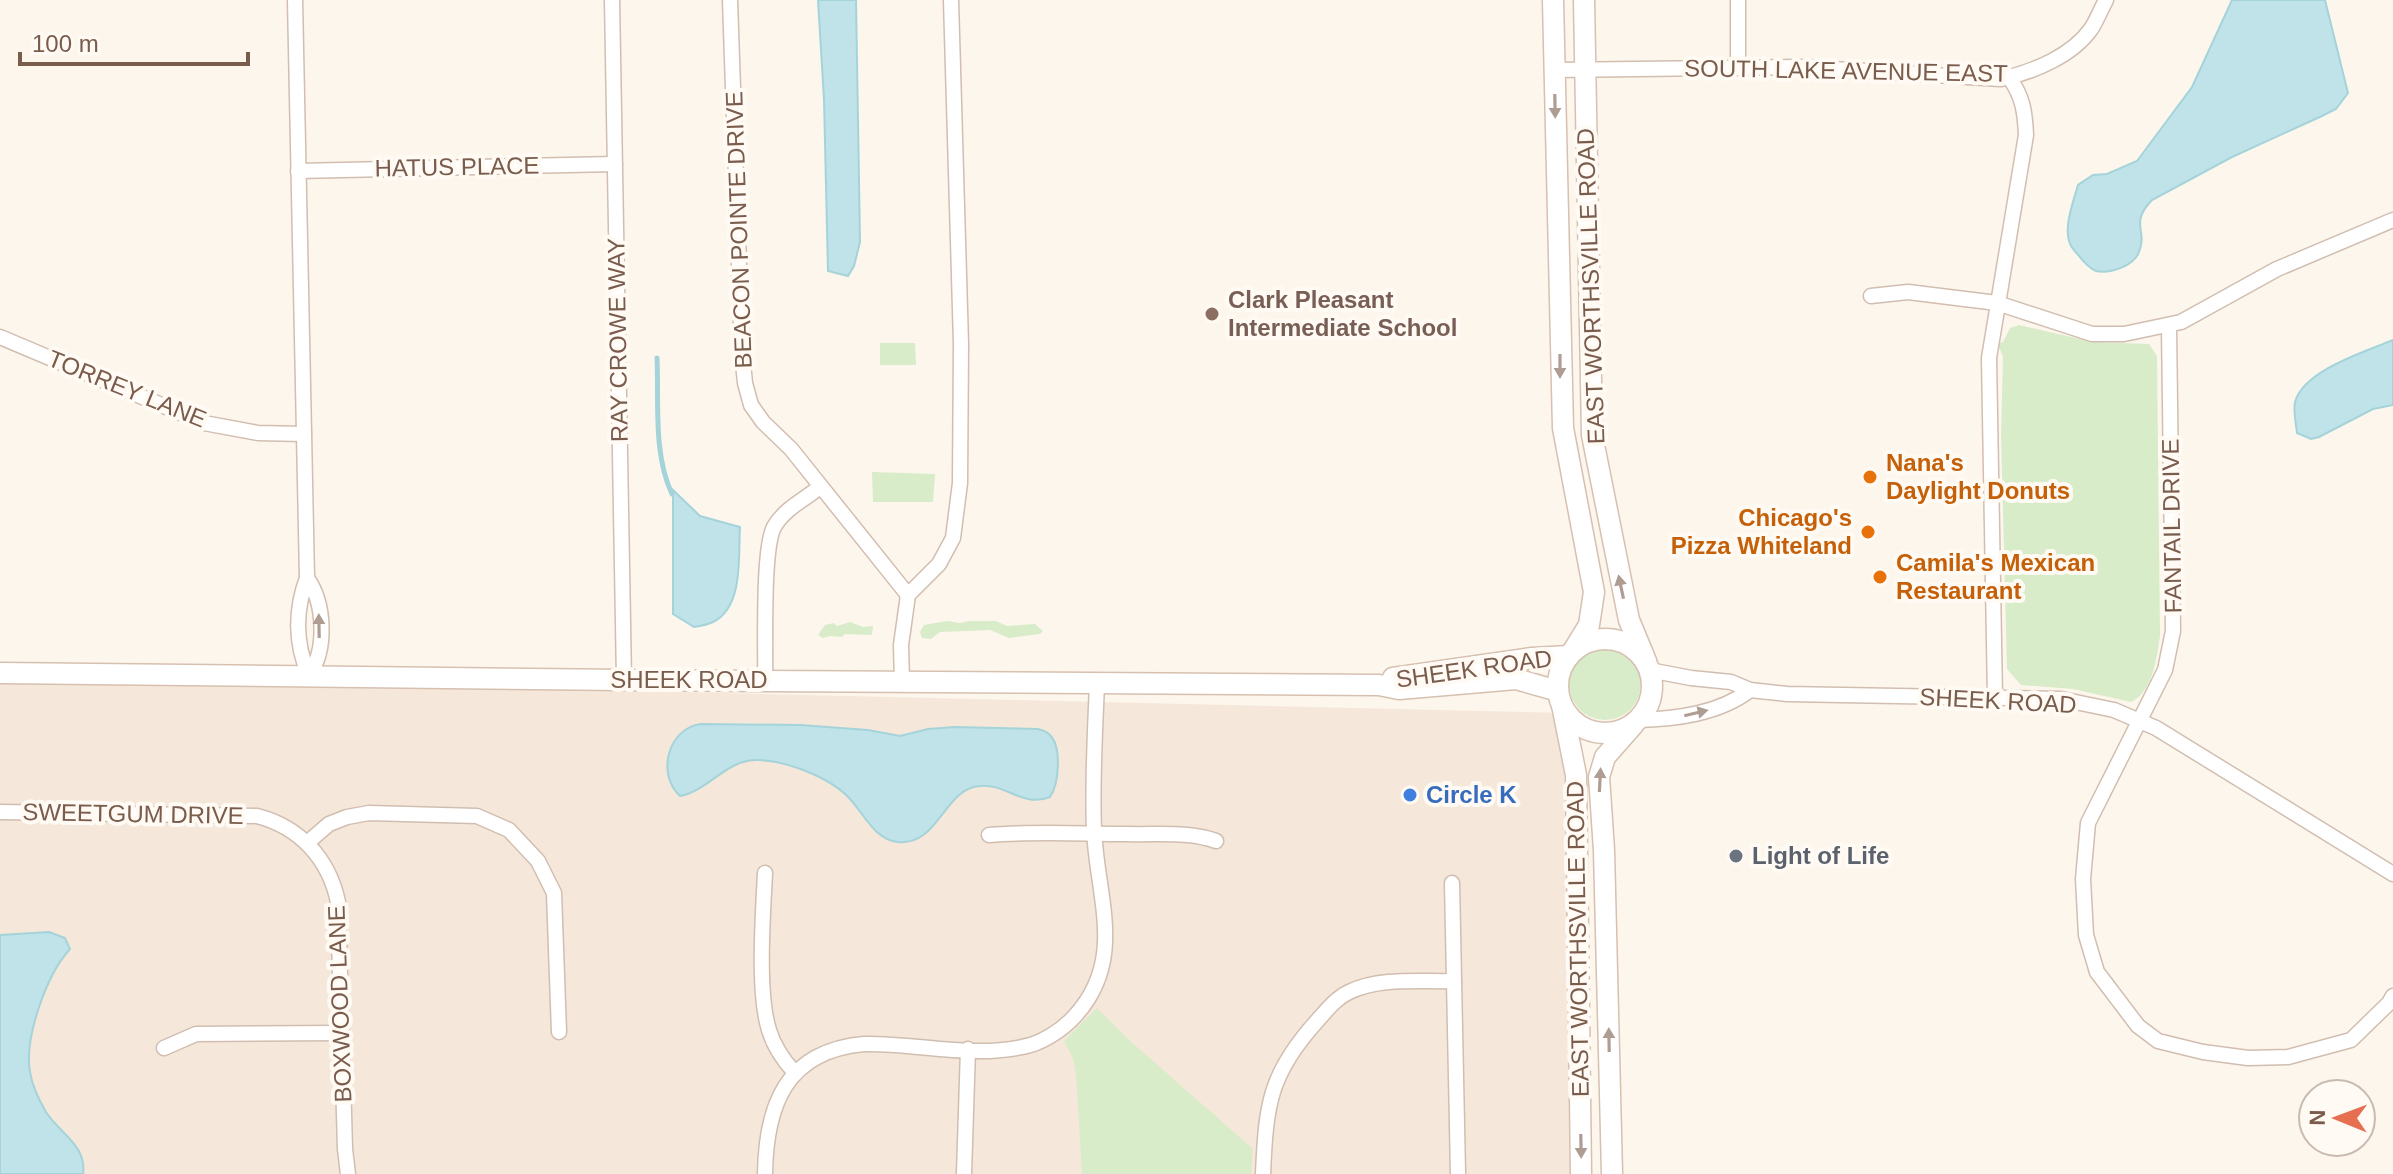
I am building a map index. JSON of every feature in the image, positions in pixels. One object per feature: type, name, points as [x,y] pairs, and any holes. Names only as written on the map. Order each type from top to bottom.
[{"type":"main road","name":"EAST WORTHSVILLE ROAD","points":[[1553,0],[1563,428],[1594,592],[1589,625],[1571,654]]},
{"type":"main road","name":"EAST WORTHSVILLE ROAD","points":[[1584,0],[1592,435],[1629,620],[1648,665]]},
{"type":"main road","points":[[1611,638],[1625,642],[1648,665],[1653,688],[1650,702],[1635,722],[1621,731],[1593,732],[1570,717],[1560,698],[1559,677],[1571,654],[1584,643],[1611,638]]},
{"type":"main road","name":"SHEEK ROAD","points":[[1379,685],[1399,676],[1571,654]]},
{"type":"main road","name":"SHEEK ROAD","points":[[0,673],[1379,685],[1399,689],[1516,679],[1560,698]]},
{"type":"main road","name":"EAST WORTHSVILLE ROAD","points":[[1560,698],[1573,748],[1576,775],[1581,1174]]},
{"type":"main road","name":"EAST WORTHSVILLE ROAD","points":[[1612,1174],[1604,850],[1599,777],[1605,757],[1635,722]]},
{"type":"street","points":[[295,0],[307,578],[300,595],[298,619],[299,646],[309,675]]},
{"type":"street","name":"RAY CROWE WAY","points":[[612,0],[624,680]]},
{"type":"street","name":"BEACON POINTE DRIVE","points":[[730,0],[742,353],[751,405],[763,422],[791,449],[908,595]]},
{"type":"street","points":[[902,682],[901,645],[908,595],[939,564],[953,538],[960,483],[961,344],[951,0]]},
{"type":"street","points":[[1738,0],[1738,68]]},
{"type":"street","name":"SOUTH LAKE AVENUE EAST","points":[[1555,70],[1799,67],[1928,76],[2009,77],[2026,73],[2064,53],[2090,31],[2106,0]]},
{"type":"street","points":[[1995,698],[1989,358],[2026,135],[2025,106],[2009,77]]},
{"type":"street","name":"HATUS PLACE","points":[[298,171],[615,164]]},
{"type":"street","points":[[1871,296],[1908,292],[1997,303],[2092,334],[2124,334],[2181,322],[2277,269],[2393,220]]},
{"type":"street","name":"FANTAIL DRIVE","points":[[2169,326],[2173,631],[2165,670],[2088,823],[2083,879],[2086,935],[2097,972],[2138,1026],[2158,1041],[2203,1052],[2248,1058],[2288,1057],[2351,1040],[2393,996]]},
{"type":"street","name":"TORREY LANE","points":[[0,337],[204,423],[258,433],[304,434]]},
{"type":"street","points":[[765,681],[769,550],[774,527],[792,506],[820,487]]},
{"type":"street","points":[[307,578],[315,589],[319,612],[319,652],[317,664],[309,675]]},
{"type":"street","name":"SHEEK ROAD","points":[[1648,665],[1691,678],[1731,682],[1750,690],[1787,694],[2061,699],[2114,710],[2156,728],[2393,874]]},
{"type":"street","points":[[765,1174],[769,1120],[783,1087],[813,1058],[847,1045],[968,1049],[1026,1047],[1070,1022],[1084,1006],[1097,985],[1107,939],[1094,834],[1097,684]]},
{"type":"street","points":[[1635,722],[1677,717],[1731,705],[1750,690]]},
{"type":"street","name":"SWEETGUM DRIVE","points":[[0,812],[257,816],[280,824],[307,843]]},
{"type":"street","points":[[307,843],[329,824],[369,813],[477,816],[509,830],[538,861],[554,893],[559,1032]]},
{"type":"street","points":[[989,835],[1033,832],[1206,837],[1216,841]]},
{"type":"street","name":"BOXWOOD LANE","points":[[307,843],[329,875],[338,902],[348,1174]]},
{"type":"street","points":[[765,873],[765,1011],[777,1050],[795,1073]]},
{"type":"street","points":[[1452,883],[1458,1174]]},
{"type":"street","points":[[1263,1174],[1266,1113],[1273,1086],[1290,1054],[1326,1011],[1348,993],[1374,985],[1454,981]]},
{"type":"street","points":[[164,1048],[196,1034],[342,1033]]},
{"type":"street","points":[[964,1174],[968,1049]]},
{"type":"shaded area","points":[[0,676],[1563,713],[1575,1174],[0,1174]]},
{"type":"green space","points":[[2019,325],[2093,342],[2149,344],[2157,356],[2160,636],[2149,682],[2131,702],[2073,689],[2021,685],[2007,669],[2001,434],[2003,357],[1998,344],[2003,342],[2010,328]]},
{"type":"green space","points":[[880,343],[915,343],[916,365],[880,365]]},
{"type":"green space","points":[[872,472],[935,474],[933,502],[873,502]]},
{"type":"green space","points":[[947,621],[996,621],[1007,626],[1035,624],[1043,631],[1009,638],[990,630],[940,632],[931,639],[922,638],[920,632],[924,625]]},
{"type":"green space","points":[[850,622],[863,627],[873,626],[872,635],[845,634],[842,637],[823,638],[818,635],[825,625],[834,623],[837,626]]},
{"type":"green space","points":[[1605,648],[1631,658],[1641,684],[1631,710],[1605,720],[1579,710],[1569,684],[1579,658]]},
{"type":"green space","points":[[1097,1008],[1253,1149],[1251,1174],[1082,1174],[1076,1073],[1073,1058],[1064,1041]]},
{"type":"water","points":[[818,0],[856,0],[860,242],[848,276],[828,271]]},
{"type":"water","points":[[2232,0],[2325,0],[2348,93],[2336,109],[2232,157],[2152,200],[2140,221],[2142,238],[2136,257],[2114,270],[2093,270],[2074,250],[2068,236],[2078,185],[2093,175],[2107,174],[2137,161],[2192,87]]},
{"type":"water","points":[[2393,340],[2393,405],[2373,409],[2319,437],[2311,439],[2297,433],[2295,402],[2310,380],[2352,356]]},
{"type":"water","points":[[673,490],[700,516],[740,527],[739,566],[730,605],[713,622],[694,627],[673,614]]},
{"type":"water","points":[[701,724],[800,725],[868,730],[900,736],[955,727],[1038,729],[1049,734],[1054,741],[1058,756],[1057,775],[1050,797],[1040,800],[1023,798],[989,786],[968,789],[923,835],[912,841],[898,842],[876,831],[850,799],[831,784],[806,771],[780,763],[745,761],[680,796],[669,776],[669,753],[680,734]]},
{"type":"water","points":[[49,932],[65,938],[70,949],[53,974],[39,1007],[30,1042],[30,1072],[46,1112],[81,1155],[83,1174],[0,1174],[0,935]]},
{"type":"waterway","points":[[657,358],[659,445],[672,494]]},
{"type":"place","name":"Clark Pleasant Intermediate School","points":[[1212,314]]},
{"type":"place","name":"Nana's Daylight Donuts","points":[[1870,477]]},
{"type":"place","name":"Chicago's Pizza Whiteland","points":[[1868,532]]},
{"type":"place","name":"Camila's Mexican Restaurant","points":[[1880,577]]},
{"type":"place","name":"Circle K","points":[[1410,795]]},
{"type":"place","name":"Light of Life","points":[[1736,856]]}]
